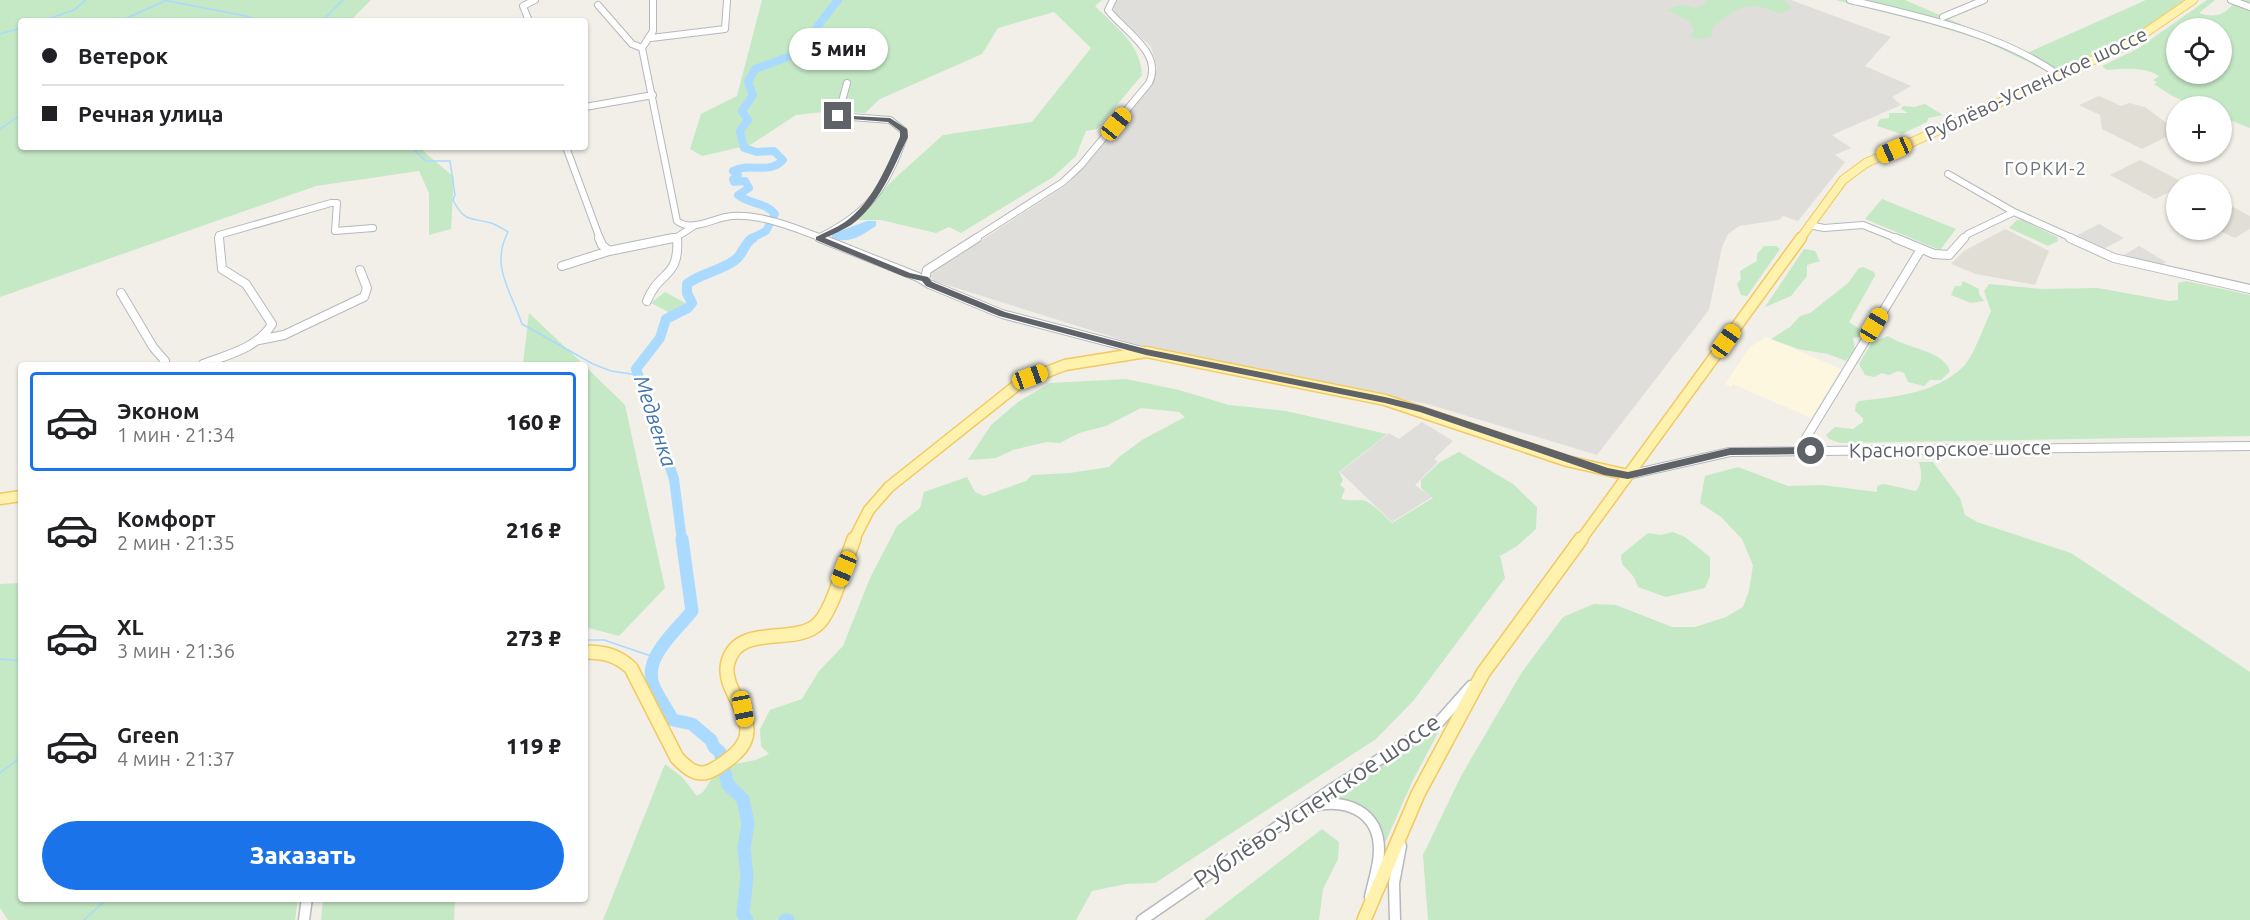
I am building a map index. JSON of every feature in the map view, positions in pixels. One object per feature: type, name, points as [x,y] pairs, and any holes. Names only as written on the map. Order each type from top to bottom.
[{"type":"main road","name":"Рублёво-Успенское шоссе","points":[[1365,914],[1418,794],[1483,673],[1843,180],[1857,168],[2143,37],[2193,0]]},
{"type":"main road","name":"Красногорское шоссе","points":[[588,652],[608,653],[627,662],[641,682],[678,759],[696,774],[711,771],[732,758],[741,749],[746,732],[743,709],[726,673],[729,657],[734,650],[751,639],[764,635],[798,633],[818,625],[827,610],[868,512],[887,489],[1021,381],[1047,371],[1146,352],[1385,400],[1422,410],[1586,466],[1628,475]]},
{"type":"main road","points":[[0,499],[18,495]]},
{"type":"street","points":[[528,18],[523,6],[526,2],[535,0]]},
{"type":"street","points":[[642,48],[651,38],[655,25],[653,0]]},
{"type":"street","points":[[651,38],[725,29],[727,0]]},
{"type":"street","points":[[925,279],[927,270],[1071,175],[1143,90],[1152,76],[1152,68],[1142,46],[1108,10],[1113,0]]},
{"type":"street","points":[[1850,0],[1929,19],[1969,32],[2041,62],[2060,76]]},
{"type":"street","points":[[1943,17],[1984,0]]},
{"type":"street","points":[[2231,0],[2250,7]]},
{"type":"street","points":[[598,5],[632,44],[642,48]]},
{"type":"street","points":[[642,48],[677,221],[682,225],[695,226]]},
{"type":"street","points":[[818,238],[848,223],[865,206],[881,186],[904,137],[904,130],[890,120],[838,116],[847,82]]},
{"type":"street","points":[[588,106],[653,95]]},
{"type":"street","points":[[567,150],[602,245],[609,252]]},
{"type":"street","points":[[1948,174],[2014,212],[2115,258],[2250,289]]},
{"type":"street","points":[[256,341],[269,331],[272,324],[260,302],[238,274],[222,268],[219,236],[331,203],[336,203],[335,231],[373,228]]},
{"type":"street","points":[[1809,225],[1824,228],[1863,225],[1940,256],[1949,255],[1968,234],[2014,212]]},
{"type":"street","points":[[562,266],[609,252],[676,237],[695,226],[735,215],[764,220],[818,238],[908,275],[925,279],[929,284],[1002,314],[1146,352]]},
{"type":"street","points":[[647,302],[648,295],[678,258],[676,237]]},
{"type":"street","points":[[1798,451],[1921,249]]},
{"type":"street","points":[[209,362],[256,341],[284,335],[364,297],[368,288],[360,270]]},
{"type":"street","points":[[121,293],[164,362]]},
{"type":"street","name":"Красногорское шоссе","points":[[1628,475],[1730,452],[2250,446]]},
{"type":"street","name":"Рублёво-Успенское шоссе","points":[[1142,920],[1439,722],[1483,673]]},
{"type":"street","points":[[1395,920],[1392,896],[1394,876],[1418,794]]},
{"type":"street","points":[[1307,808],[1325,802],[1342,802],[1356,807],[1373,825],[1379,850],[1365,914]]},
{"type":"street","points":[[304,920],[306,902]]},
{"type":"shaded area","points":[[1117,0],[1791,0],[1891,37],[1865,66],[1911,86],[1892,97],[1901,105],[1832,135],[1851,148],[1835,155],[1845,162],[1798,221],[1783,216],[1779,220],[1739,226],[1728,234],[1722,247],[1709,310],[1597,455],[1427,404],[1167,354],[934,281],[930,276],[934,271],[1068,184],[1121,123],[1154,80],[1157,68],[1151,47],[1114,11],[1114,2]]},
{"type":"shaded area","points":[[2099,96],[2121,106],[2129,103],[2145,107],[2166,123],[2166,137],[2142,149],[2102,129],[2100,115],[2079,105]]},
{"type":"shaded area","points":[[2140,160],[2167,174],[2166,194],[2155,199],[2110,175]]},
{"type":"shaded area","points":[[2232,206],[2250,216],[2250,229],[2235,238],[2232,237]]},
{"type":"shaded area","points":[[2099,224],[2124,238],[2100,251],[2074,237]]},
{"type":"shaded area","points":[[2005,229],[2049,251],[2035,285],[1976,274],[1951,264],[1964,251]]},
{"type":"shaded area","points":[[2139,246],[2166,262],[2159,266],[2136,261],[2124,255]]},
{"type":"shaded area","points":[[1766,337],[1841,369],[1811,418],[1733,384],[1731,387],[1725,384],[1750,347]]},
{"type":"shaded area","points":[[1422,422],[1453,441],[1434,459],[1438,462],[1415,485],[1432,497],[1392,522],[1340,472],[1389,433],[1399,439]]},
{"type":"green space","points":[[0,0],[371,0],[353,18],[18,18],[18,150],[424,150],[454,177],[451,229],[429,235],[429,193],[419,171],[316,186],[0,297]]},
{"type":"green space","points":[[762,0],[1102,0],[1095,6],[1126,37],[1141,64],[1142,75],[1097,129],[1086,131],[1076,156],[1053,177],[961,233],[949,227],[936,233],[881,220],[854,220],[893,180],[943,135],[1032,122],[1091,48],[1054,12],[998,28],[982,54],[880,99],[865,113],[832,111],[796,115],[750,145],[702,156],[690,149],[701,114],[737,96]]},
{"type":"green space","points":[[1707,0],[1783,0],[1792,7],[1781,14],[1760,7],[1745,7],[1730,14],[1713,27],[1712,36],[1701,39],[1690,38],[1694,30],[1690,22],[1667,10],[1681,6],[1696,8]]},
{"type":"green space","points":[[1836,0],[1905,0],[2027,53],[2146,0],[2184,0],[2120,46],[2075,66],[2049,72],[1982,40]]},
{"type":"green space","points":[[2207,0],[2215,0],[2199,13],[2220,14],[2229,9],[2235,0],[2250,0],[2250,128],[2232,121],[2232,96],[2173,96],[2154,84],[2157,82],[2153,80],[2159,76],[2154,73],[2134,69],[2107,70],[2102,66],[2137,49],[2166,29],[2166,84],[2232,84],[2232,18],[2181,18]]},
{"type":"green space","points":[[1925,104],[1943,115],[1928,118],[1927,122],[1902,134],[1877,126],[1880,119],[1889,118],[1889,113],[1908,113],[1901,109],[1903,106],[1915,107]]},
{"type":"green space","points":[[1882,199],[1956,229],[1940,250],[1865,219]]},
{"type":"green space","points":[[2017,220],[2022,220],[2057,237],[2058,241],[2048,246],[2009,228]]},
{"type":"green space","points":[[1764,246],[1776,246],[1780,249],[1747,296],[1741,295],[1737,284],[1741,279],[1740,271],[1757,261],[1757,254]]},
{"type":"green space","points":[[1804,249],[1815,251],[1820,261],[1807,265],[1807,276],[1791,296],[1765,307]]},
{"type":"green space","points":[[1863,267],[1874,272],[1875,276],[1849,322],[1864,332],[1863,336],[1853,338],[1855,349],[1846,361],[1828,354],[1798,349],[1771,339],[1790,327],[1800,316],[1810,313],[1848,283],[1859,268]]},
{"type":"green space","points":[[1963,281],[1979,289],[1979,294],[1984,301],[1971,303],[1951,295],[1955,286],[1961,286]]},
{"type":"green space","points":[[2186,281],[2250,295],[2250,436],[1840,443],[1829,439],[1826,435],[1835,427],[1853,429],[1863,422],[1863,418],[1855,411],[1859,401],[1901,395],[1928,388],[1953,375],[1964,366],[1975,348],[1991,311],[1984,291],[1989,284],[2041,289],[2098,288],[2169,301],[2178,300],[2178,283]]},
{"type":"green space","points":[[665,292],[687,304],[672,314],[651,303]]},
{"type":"green space","points":[[529,313],[581,362],[523,362]]},
{"type":"green space","points":[[1888,336],[1932,354],[1946,364],[1950,371],[1941,380],[1930,380],[1924,386],[1908,382],[1904,373],[1898,371],[1889,375],[1882,373],[1874,377],[1865,375],[1859,364],[1872,342]]},
{"type":"green space","points":[[588,369],[625,405],[665,588],[619,636],[588,628]]},
{"type":"green space","points":[[1126,379],[1179,390],[1229,405],[1286,411],[1387,434],[1339,472],[1343,480],[1340,485],[1345,489],[1341,499],[1369,503],[1392,523],[1433,498],[1421,488],[1421,480],[1440,462],[1459,452],[1513,484],[1537,507],[1536,529],[1517,546],[1500,556],[1505,578],[1414,700],[1376,739],[1155,883],[1126,884],[1092,891],[1076,920],[603,920],[665,764],[682,777],[697,796],[703,792],[711,780],[735,764],[756,760],[769,754],[761,746],[760,729],[770,710],[802,699],[819,671],[843,646],[870,578],[897,526],[920,508],[924,492],[967,477],[975,492],[984,496],[1026,481],[1032,475],[1070,473],[1109,467],[1142,440],[1185,417],[1179,412],[1141,408],[1106,426],[1079,433],[1060,443],[1046,442],[1013,450],[996,458],[968,460],[991,425],[1018,402],[1050,383]]},
{"type":"green space","points":[[1919,462],[1933,462],[1960,498],[1965,515],[1977,522],[2071,553],[2250,672],[2250,920],[1428,920],[1423,855],[1461,776],[1522,672],[1563,617],[1594,604],[1616,605],[1672,627],[1695,627],[1726,617],[1743,607],[1749,591],[1753,565],[1742,539],[1721,517],[1700,503],[1705,476],[1738,467],[1788,486],[1822,485],[1877,492],[1877,486],[1884,484],[1916,491],[1921,477]]},
{"type":"green space","points":[[1673,532],[1685,537],[1710,557],[1710,576],[1705,588],[1666,597],[1638,587],[1634,577],[1622,564],[1621,555],[1648,533],[1661,535]]},
{"type":"green space","points":[[18,583],[18,902],[298,902],[295,920],[8,920],[0,908],[0,584]]},
{"type":"green space","points":[[1441,727],[1413,780],[1384,845],[1379,825],[1367,810],[1351,801],[1331,797]]},
{"type":"green space","points":[[1322,829],[1339,842],[1338,859],[1323,889],[1319,920],[1204,920]]},
{"type":"green space","points":[[323,902],[455,902],[454,920],[321,920]]},
{"type":"water","points":[[867,221],[876,221],[876,226],[860,236],[850,240],[832,238],[832,234]]},
{"type":"waterway","points":[[51,18],[74,10],[86,0]]},
{"type":"waterway","points":[[163,0],[251,18]]},
{"type":"waterway","points":[[325,18],[343,0]]},
{"type":"waterway","name":"Медвенка","points":[[750,239],[766,231],[775,214],[767,207],[738,195],[749,188],[745,181],[734,182],[733,179],[738,175],[733,171],[772,167],[783,160],[774,151],[757,152],[744,148],[740,131],[748,120],[742,111],[753,95],[748,82],[755,69],[796,54],[838,0]]},
{"type":"waterway","points":[[127,18],[163,2]]},
{"type":"waterway","points":[[0,34],[18,29]]},
{"type":"waterway","points":[[0,129],[18,117]]},
{"type":"waterway","points":[[416,150],[426,161],[450,161],[455,195],[453,200],[465,216],[491,223],[508,232],[503,244],[502,267],[522,324],[593,364],[611,371],[638,375]]},
{"type":"waterway","name":"Медвенка","points":[[682,541],[674,479],[636,369],[660,338],[666,319],[688,308],[692,303],[687,293],[687,284],[735,260],[753,238]]},
{"type":"waterway","name":"Медвенка","points":[[682,539],[692,611],[662,646],[652,666],[651,677],[656,691],[673,720],[692,724],[711,740],[720,752],[728,785],[743,799],[748,824],[744,848],[747,876],[743,914],[747,920]]},
{"type":"waterway","points":[[588,640],[604,640],[654,657]]},
{"type":"waterway","points":[[0,659],[18,661]]},
{"type":"waterway","points":[[0,773],[18,759]]},
{"type":"waterway","points":[[84,920],[104,902]]},
{"type":"district","name":"ГОРКИ-2","points":[[2046,169]]},
{"type":"route","points":[[838,116],[890,120],[904,130],[904,137],[881,186],[865,206],[848,223],[818,238],[908,275],[925,279],[929,284],[1002,314],[1146,352],[1385,400],[1422,410],[1607,472],[1628,475],[1707,455],[1730,452],[1811,451]]}]
